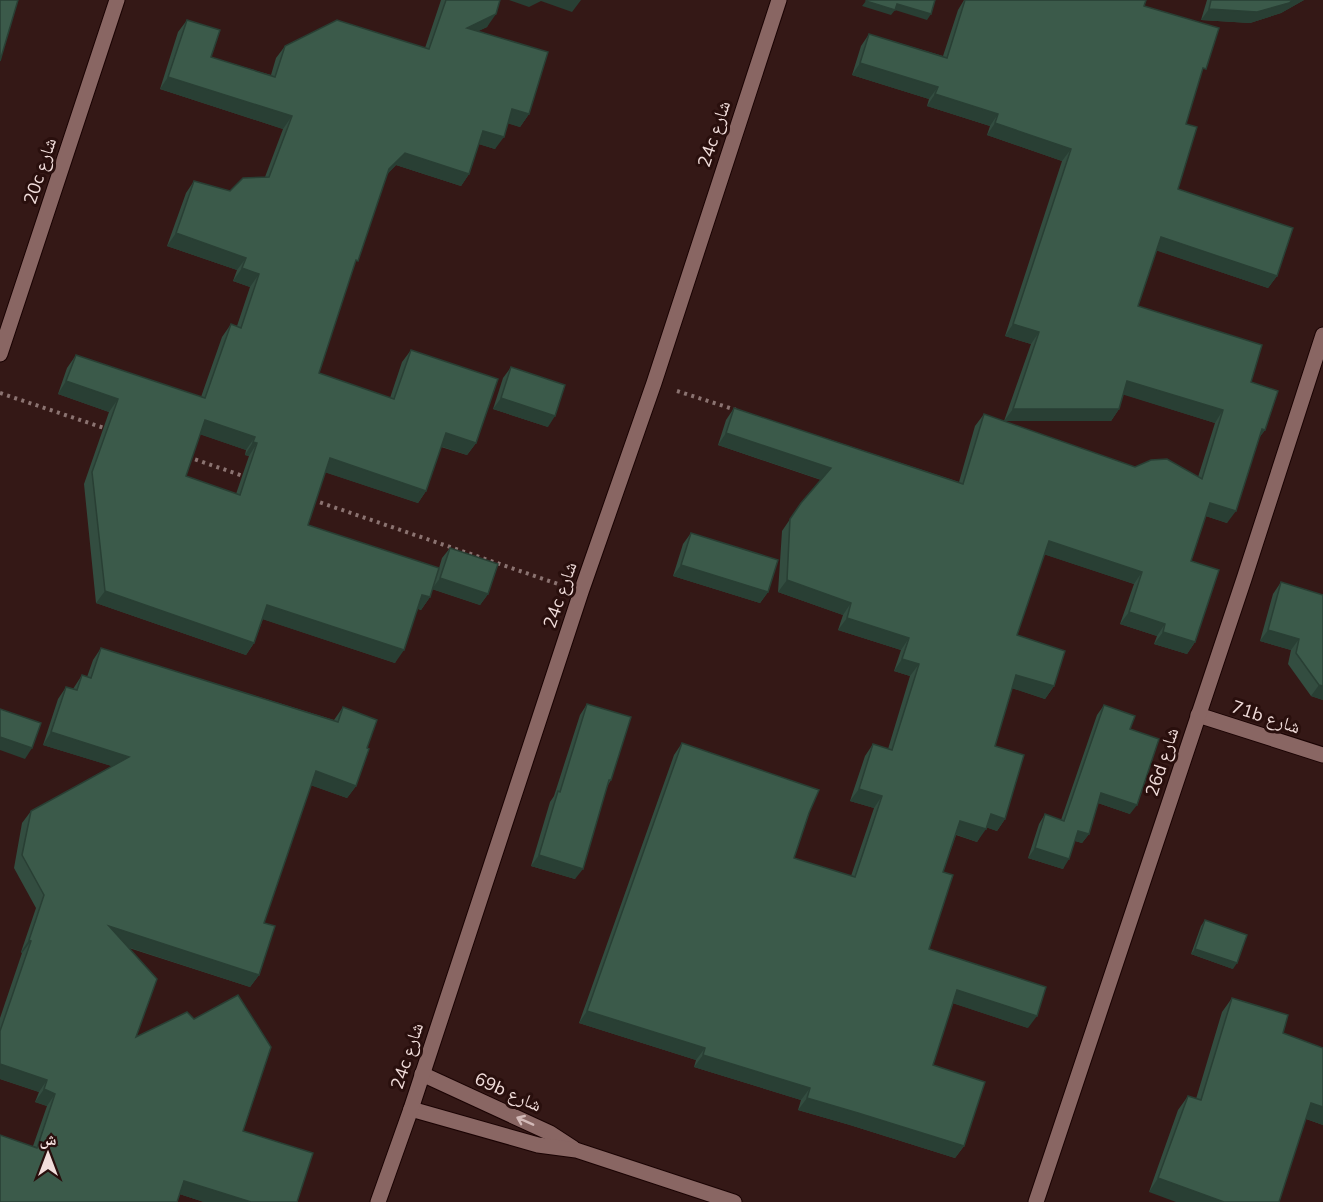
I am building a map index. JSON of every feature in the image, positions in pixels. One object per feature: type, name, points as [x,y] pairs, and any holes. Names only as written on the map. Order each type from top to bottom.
[{"type":"street","name":"20c شارع","points":[[0,354],[117,0]]},
{"type":"street","name":"24c شارع","points":[[378,1202],[411,1109],[581,592],[654,383],[779,0]]},
{"type":"street","name":"26d شارع","points":[[1036,1202],[1323,335]]},
{"type":"street","name":"71b شارع","points":[[1198,716],[1323,756]]},
{"type":"street","name":"69b شارع","points":[[422,1074],[550,1133],[576,1150]]},
{"type":"street","name":"69b شارع","points":[[411,1109],[538,1145],[576,1150],[734,1202]]},
{"type":"path","points":[[654,383],[745,413]]},
{"type":"path","points":[[0,393],[112,431]]},
{"type":"path","points":[[179,454],[246,477]]},
{"type":"path","points":[[313,500],[581,592]]},
{"type":"building","points":[[0,0],[18,0],[0,61]]},
{"type":"building","points":[[446,0],[500,0],[496,14],[467,28],[548,52],[529,114],[512,109],[504,137],[483,131],[469,174],[405,153],[389,169],[319,373],[394,399],[411,350],[498,379],[476,443],[446,433],[426,491],[330,458],[308,525],[439,568],[430,597],[422,595],[404,650],[267,605],[254,643],[105,591],[92,472],[118,399],[66,381],[76,355],[205,398],[231,324],[241,328],[259,274],[242,268],[246,258],[176,233],[194,181],[230,191],[243,178],[269,177],[292,116],[168,77],[187,20],[220,30],[211,57],[275,77],[285,46],[337,20],[429,49]],"holes":[[[205,420],[255,437],[253,442],[257,443],[240,495],[186,476]]]},
{"type":"building","points":[[867,0],[935,0],[931,14],[897,4],[895,10]]},
{"type":"building","points":[[965,0],[1146,0],[1144,6],[1219,28],[1206,69],[1203,68],[1186,124],[1197,127],[1178,189],[1293,228],[1277,276],[1161,237],[1138,306],[1262,345],[1251,382],[1278,391],[1265,430],[1262,429],[1236,511],[1210,503],[1191,561],[1219,570],[1195,642],[1163,632],[1165,624],[1129,612],[1142,572],[1049,541],[1017,635],[1065,651],[1054,686],[1016,675],[995,746],[1024,755],[1005,819],[991,814],[986,829],[960,821],[943,872],[953,875],[929,949],[1046,987],[1037,1016],[957,990],[933,1065],[985,1082],[964,1146],[807,1098],[810,1088],[703,1055],[705,1048],[587,1011],[682,743],[819,790],[794,858],[855,877],[882,796],[859,789],[873,744],[892,750],[919,664],[902,659],[909,638],[847,618],[851,603],[787,580],[790,519],[831,468],[726,433],[734,408],[963,484],[984,414],[1135,467],[1151,460],[1167,459],[1202,479],[1223,410],[1127,381],[1119,409],[1013,409],[1039,332],[1013,324],[1071,149],[995,123],[998,114],[935,94],[938,87],[860,63],[869,34],[947,58]]},
{"type":"building","points":[[1211,0],[1293,0],[1257,12],[1209,9]]},
{"type":"building","points":[[511,367],[565,385],[555,416],[501,398]]},
{"type":"building","points":[[691,533],[778,560],[768,592],[681,565]]},
{"type":"building","points":[[450,548],[498,564],[488,594],[440,578]]},
{"type":"building","points":[[1281,582],[1323,595],[1323,686],[1319,685],[1296,653],[1299,639],[1268,630]]},
{"type":"building","points":[[101,648],[338,722],[343,707],[377,720],[356,786],[316,771],[264,923],[275,926],[259,975],[109,926],[157,979],[136,1037],[187,1012],[194,1019],[238,995],[271,1047],[243,1131],[313,1153],[297,1202],[251,1202],[184,1181],[177,1202],[0,1202],[0,1135],[37,1148],[55,1094],[44,1089],[47,1080],[0,1064],[0,1031],[44,895],[22,855],[31,811],[129,757],[51,732],[66,687],[77,690],[82,675],[91,678]]},
{"type":"building","points":[[587,704],[631,717],[611,780],[609,780],[583,869],[539,855]]},
{"type":"building","points":[[1104,705],[1135,716],[1130,729],[1159,739],[1137,805],[1101,793],[1089,834],[1078,831],[1069,859],[1035,848],[1045,814],[1064,821]]},
{"type":"building","points":[[0,709],[41,723],[32,748],[0,737]]},
{"type":"building","points":[[1205,920],[1247,935],[1237,963],[1195,949]]},
{"type":"building","points":[[1232,998],[1288,1015],[1283,1033],[1323,1048],[1323,1107],[1311,1103],[1279,1202],[1224,1202],[1158,1178],[1188,1096],[1201,1100]]}]
